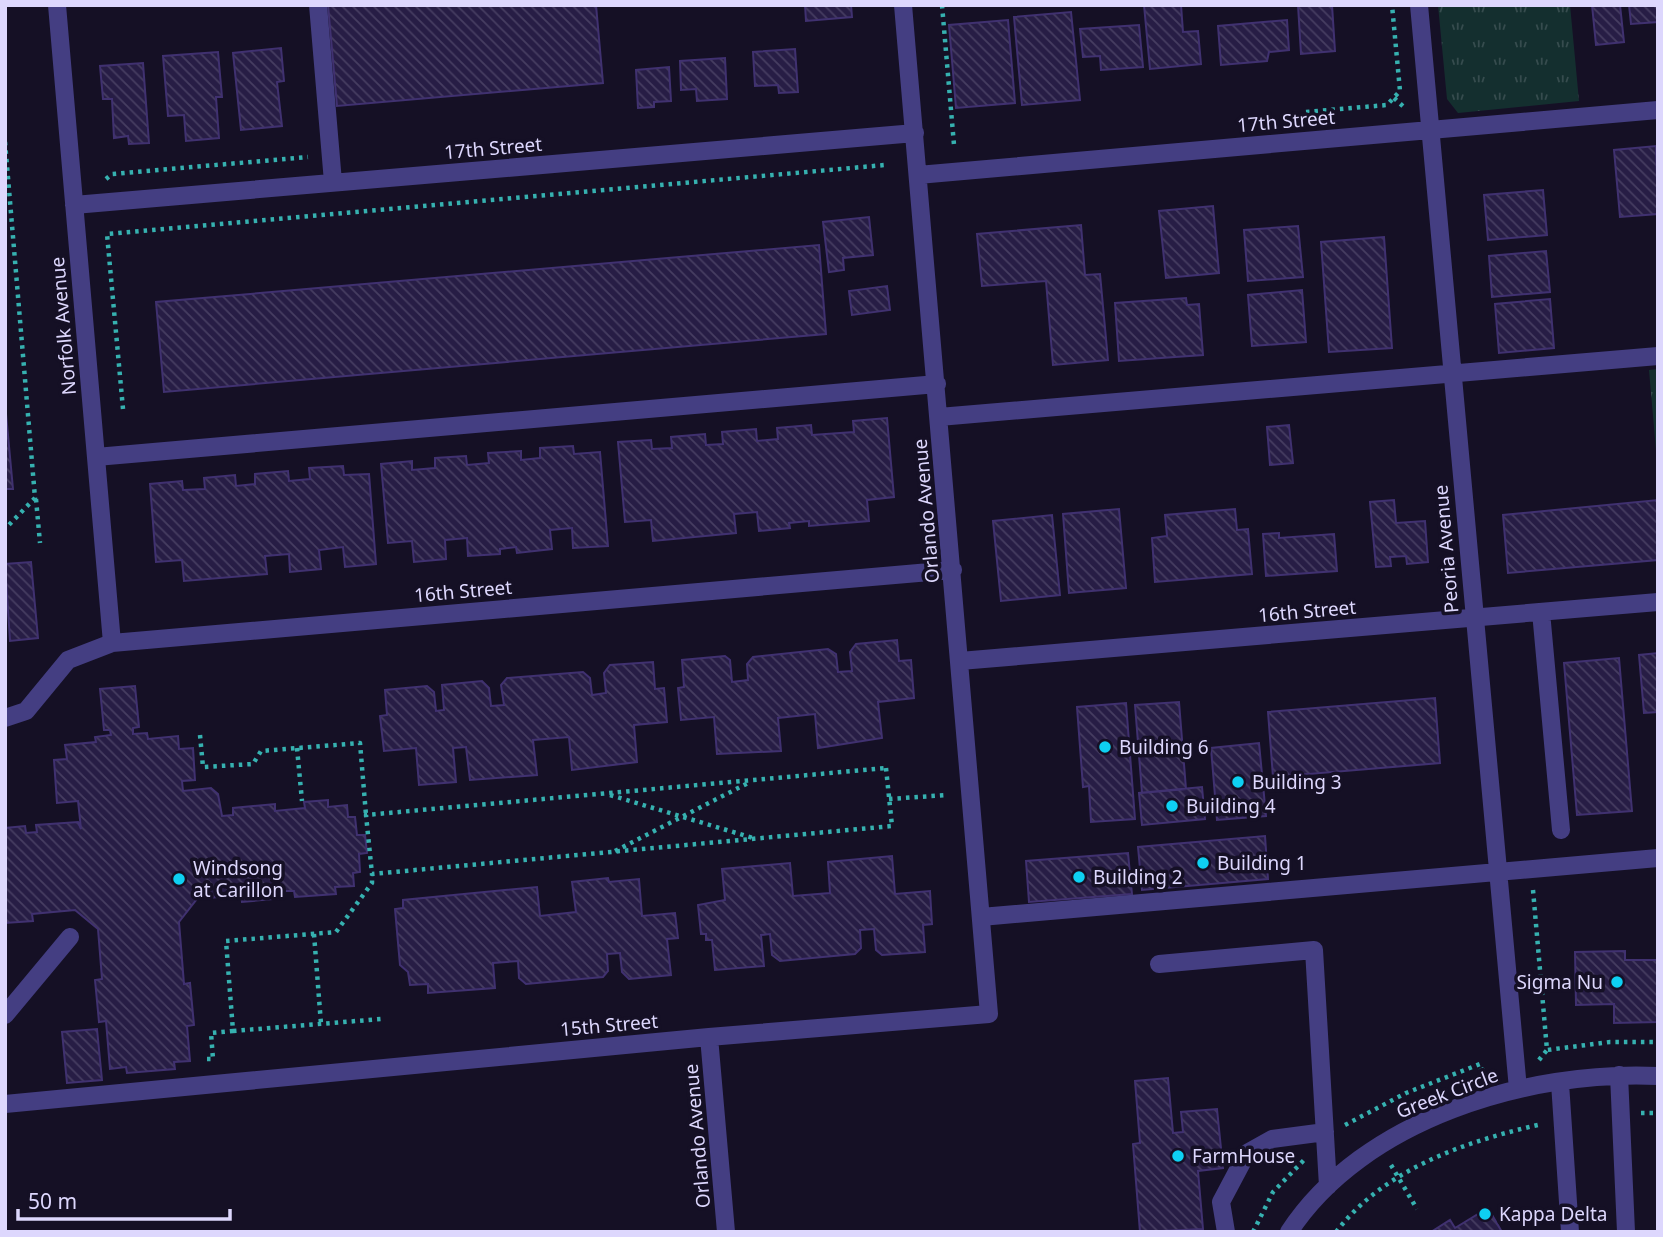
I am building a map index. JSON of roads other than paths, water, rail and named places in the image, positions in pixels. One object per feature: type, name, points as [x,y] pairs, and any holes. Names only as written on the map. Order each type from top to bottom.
[{"type":"street","name":"Norfolk Avenue","points":[[57,5],[112,643]]},
{"type":"street","points":[[318,5],[333,183]]},
{"type":"street","name":"Orlando Avenue","points":[[903,5],[989,1014]]},
{"type":"street","name":"Peoria Avenue","points":[[1419,5],[1518,1089]]},
{"type":"street","name":"17th Street","points":[[918,175],[1658,110]]},
{"type":"street","name":"17th Street","points":[[74,205],[915,133]]},
{"type":"street","points":[[939,417],[1658,356]]},
{"type":"street","points":[[96,457],[936,384]]},
{"type":"street","name":"16th Street","points":[[5,718],[26,711],[68,660],[112,643],[953,570]]},
{"type":"street","name":"16th Street","points":[[960,661],[1658,602]]},
{"type":"street","points":[[1541,612],[1561,830]]},
{"type":"street","points":[[981,918],[1658,858]]},
{"type":"street","points":[[5,1015],[70,937]]},
{"type":"street","points":[[1159,964],[1314,950],[1328,1186]]},
{"type":"street","name":"15th Street","points":[[5,1104],[709,1037],[989,1014]]},
{"type":"street","name":"Orlando Avenue","points":[[709,1037],[726,1232]]},
{"type":"street","points":[[1619,1075],[1626,1232]]},
{"type":"street","name":"Greek Circle","points":[[1289,1232],[1328,1186],[1353,1163],[1406,1128],[1518,1089],[1619,1075],[1658,1076]]},
{"type":"street","points":[[1560,1083],[1570,1232]]},
{"type":"street","points":[[1226,1232],[1221,1202],[1247,1153],[1272,1139],[1325,1136]]},
{"type":"place","name":"Building 6","points":[[1105,747]]},
{"type":"place","name":"Building 3","points":[[1238,782]]},
{"type":"place","name":"Building 4","points":[[1172,806]]},
{"type":"place","name":"Building 1","points":[[1203,863]]},
{"type":"place","name":"Building 2","points":[[1079,877]]},
{"type":"place","name":"Windsong at Carillon","points":[[179,879]]},
{"type":"place","name":"Sigma Nu","points":[[1617,982]]},
{"type":"place","name":"FarmHouse","points":[[1178,1156]]},
{"type":"place","name":"Kappa Delta","points":[[1485,1214]]}]
